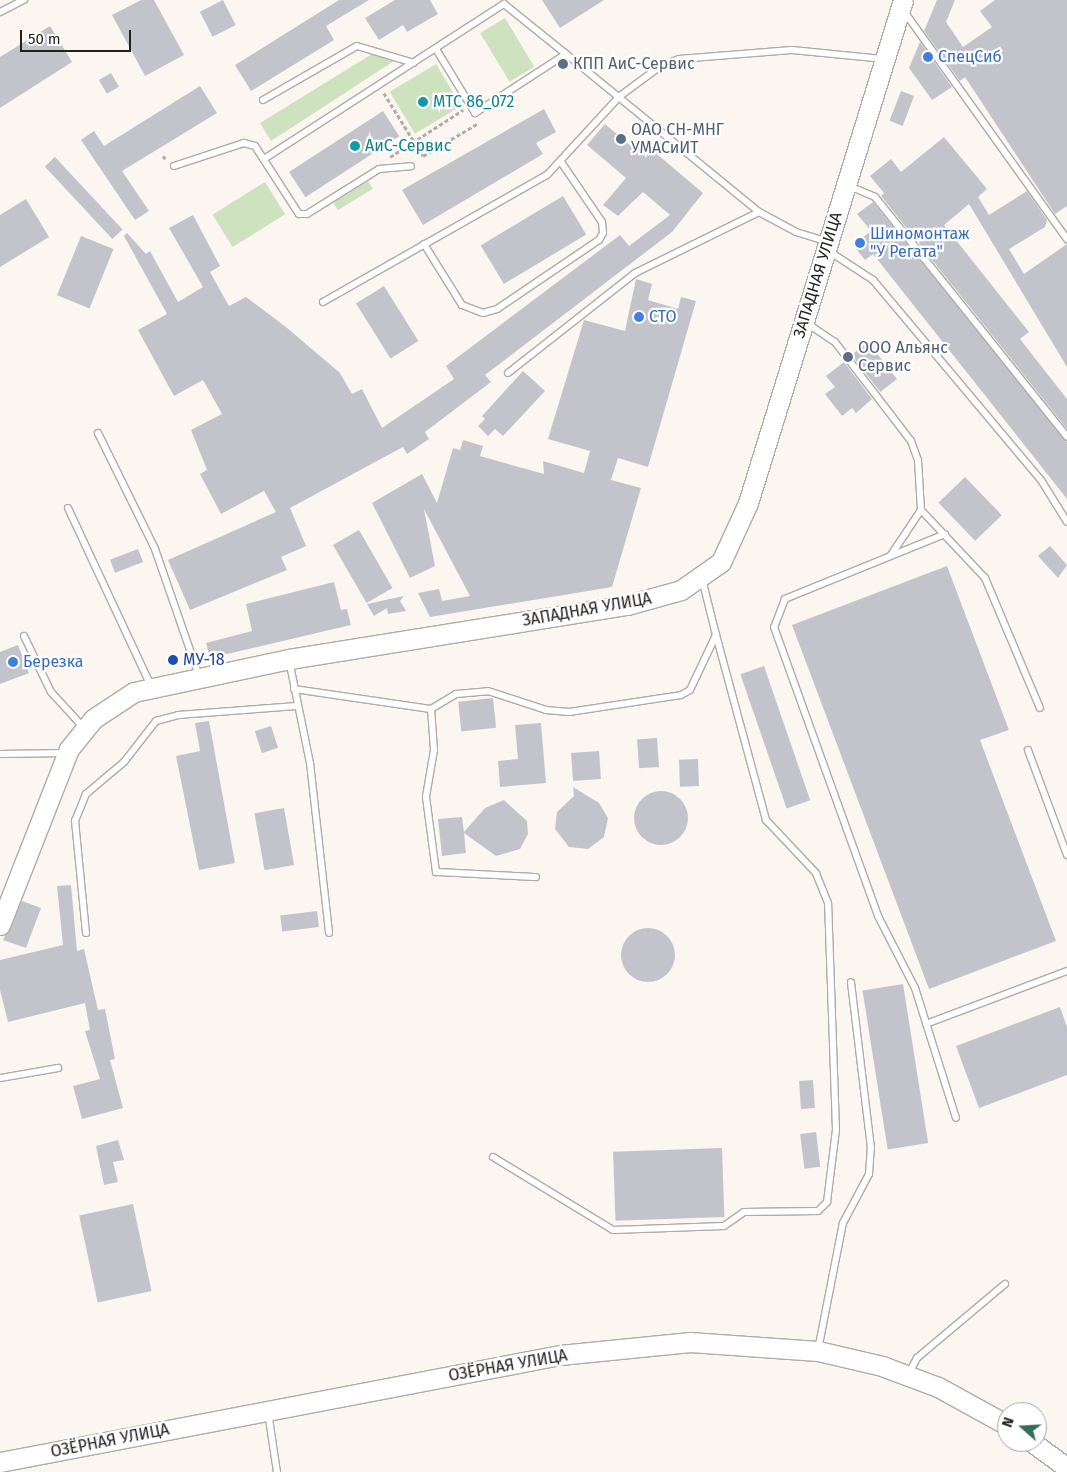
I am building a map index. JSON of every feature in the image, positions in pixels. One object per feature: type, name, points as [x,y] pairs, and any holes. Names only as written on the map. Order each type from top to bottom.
[{"type":"street","name":"ЗАПАДНАЯ УЛИЦА","points":[[0,925],[67,753],[84,729],[116,702],[151,687],[198,676],[627,605],[660,597],[702,579],[721,562],[742,523],[902,4]]},
{"type":"street","name":"ОЗЁРНАЯ УЛИЦА","points":[[0,1462],[560,1355],[647,1344],[736,1343],[818,1351],[908,1374],[997,1420]]},
{"type":"street","points":[[1045,1452],[1067,1468]]},
{"type":"lane","points":[[0,12],[24,0]]},
{"type":"lane","points":[[264,159],[380,86],[504,4],[620,96],[759,212],[827,246],[861,269],[880,287],[1041,480],[1067,522]]},
{"type":"lane","points":[[902,4],[1067,239]]},
{"type":"lane","points":[[263,100],[357,46],[414,63]]},
{"type":"lane","points":[[436,49],[475,113],[566,54]]},
{"type":"lane","points":[[323,302],[547,175],[620,96],[643,76],[679,59],[812,50],[884,59]]},
{"type":"lane","points":[[174,166],[244,143],[255,146],[300,214],[307,214],[380,169],[411,166]]},
{"type":"lane","points":[[424,244],[462,305],[483,313],[497,309],[599,240],[603,233],[602,222],[561,162]]},
{"type":"lane","points":[[846,185],[875,197],[1067,437]]},
{"type":"lane","points":[[508,373],[635,273],[759,212]]},
{"type":"lane","points":[[804,322],[835,342],[911,441],[918,460],[921,510],[891,556]]},
{"type":"lane","points":[[98,433],[155,549],[198,676]]},
{"type":"lane","points":[[68,508],[151,687]]},
{"type":"lane","points":[[921,510],[972,560],[994,594],[1040,708]]},
{"type":"lane","points":[[945,534],[785,599],[774,627],[878,916],[915,988],[956,1118]]},
{"type":"lane","points":[[493,1157],[613,1230],[724,1226],[744,1212],[818,1211],[827,1202],[836,1130],[828,903],[816,873],[766,820],[702,579]]},
{"type":"lane","points":[[294,689],[430,709],[456,694],[488,691],[546,710],[570,712],[681,695],[690,690],[716,635]]},
{"type":"lane","points":[[24,636],[51,692],[84,729]]},
{"type":"lane","points":[[289,660],[310,764],[328,932]]},
{"type":"lane","points":[[86,933],[75,821],[86,794],[124,762],[156,721],[178,715],[297,706]]},
{"type":"lane","points":[[430,709],[434,750],[426,797],[436,872],[536,877]]},
{"type":"lane","points":[[1028,750],[1067,855]]},
{"type":"lane","points":[[0,754],[67,753]]},
{"type":"lane","points":[[926,1024],[1067,971]]},
{"type":"lane","points":[[818,1351],[843,1223],[869,1174],[871,1148],[851,982]]},
{"type":"lane","points":[[0,1078],[58,1068]]},
{"type":"lane","points":[[908,1374],[917,1358],[1005,1284]]},
{"type":"lane","points":[[268,1411],[277,1472]]},
{"type":"path","points":[[380,86],[423,156],[480,123],[475,113]]},
{"type":"path","points":[[385,160],[470,105]]},
{"type":"green space","points":[[505,18],[534,67],[509,82],[480,33]]},
{"type":"green space","points":[[372,54],[394,61],[271,141],[260,123]]},
{"type":"green space","points":[[436,64],[461,106],[415,134],[390,92]]},
{"type":"green space","points":[[368,181],[373,189],[338,210],[333,203]]},
{"type":"green space","points":[[265,182],[285,214],[233,247],[212,215]]},
{"type":"building","points":[[141,0],[154,0],[184,55],[145,76],[112,15]]},
{"type":"building","points":[[223,0],[236,25],[213,37],[200,12]]},
{"type":"building","points":[[339,0],[369,0],[326,26],[334,40],[251,91],[235,65]]},
{"type":"building","points":[[395,0],[430,0],[438,14],[407,32],[403,25],[379,40],[365,18]]},
{"type":"building","points":[[542,0],[604,0],[560,28]]},
{"type":"building","points":[[937,0],[955,0],[946,22],[963,47],[992,27],[980,11],[995,0],[1067,0],[1067,206],[1055,214],[965,77],[960,81],[924,31]]},
{"type":"building","points":[[50,26],[72,62],[0,108],[0,57]]},
{"type":"building","points":[[920,42],[952,87],[932,100],[909,68]]},
{"type":"building","points":[[111,73],[119,87],[107,94],[99,80]]},
{"type":"building","points":[[200,86],[217,113],[122,171],[149,211],[135,220],[81,140],[94,131],[104,146]]},
{"type":"building","points":[[901,91],[914,96],[903,126],[890,121]]},
{"type":"building","points":[[544,109],[556,132],[536,143],[543,154],[423,225],[402,190]]},
{"type":"building","name":"АиС-Сервис","points":[[383,111],[399,136],[305,197],[289,172]]},
{"type":"building","points":[[605,124],[632,147],[639,139],[703,193],[672,232],[485,375],[491,382],[425,432],[429,439],[407,454],[403,447],[290,508],[306,546],[281,557],[287,570],[190,610],[168,560],[276,512],[264,491],[221,514],[200,474],[207,470],[191,430],[222,414],[203,380],[174,396],[138,330],[167,314],[124,236],[127,233],[146,254],[150,251],[178,302],[203,287],[169,228],[193,215],[220,266],[210,272],[229,306],[246,297],[286,327],[340,373],[352,394],[362,389],[382,428],[454,379],[446,366],[620,235],[629,246],[670,215],[643,192],[618,216],[603,205],[626,178],[587,145]]},
{"type":"building","points":[[944,137],[987,189],[978,197],[989,215],[1027,191],[1047,220],[1045,227],[1009,249],[1024,274],[1067,244],[1067,367],[969,204],[944,225],[1029,332],[1020,339],[1067,399],[1067,429],[881,196],[884,193],[870,176],[891,159],[901,172]]},
{"type":"building","points":[[55,157],[123,229],[112,239],[45,167]]},
{"type":"building","points":[[563,196],[586,235],[504,284],[481,245]]},
{"type":"building","points":[[26,199],[49,237],[0,267],[0,215]]},
{"type":"building","points":[[873,202],[1067,442],[1067,499],[873,254],[865,260],[853,245],[871,231],[857,214]]},
{"type":"building","points":[[81,236],[113,249],[89,308],[57,295]]},
{"type":"building","points":[[636,279],[652,284],[648,300],[678,309],[681,297],[696,301],[648,467],[618,458],[611,480],[641,488],[612,587],[430,617],[418,593],[439,589],[442,601],[470,596],[424,509],[435,566],[410,578],[372,503],[422,474],[437,503],[453,448],[460,450],[463,440],[483,446],[480,456],[544,474],[543,461],[584,473],[590,451],[548,439],[584,320],[625,331]]},
{"type":"building","points":[[384,286],[418,341],[390,359],[356,303]]},
{"type":"building","points":[[868,342],[897,379],[880,392],[851,355]]},
{"type":"building","points":[[844,362],[872,399],[856,413],[852,408],[842,416],[825,394],[835,387],[826,376]]},
{"type":"building","points":[[523,371],[545,391],[503,436],[495,429],[488,436],[478,426],[485,419],[482,416]]},
{"type":"building","points":[[965,477],[1002,515],[975,541],[938,503]]},
{"type":"building","points":[[359,530],[393,588],[367,603],[333,545]]},
{"type":"building","points":[[1050,546],[1067,565],[1058,578],[1038,556]]},
{"type":"building","points":[[138,549],[143,562],[115,573],[110,560]]},
{"type":"building","points":[[947,566],[1009,730],[980,740],[1056,941],[929,989],[792,625]]},
{"type":"building","points":[[334,582],[341,610],[347,609],[351,625],[210,658],[206,643],[252,631],[246,604]]},
{"type":"building","points":[[404,596],[400,601],[406,611],[388,614],[387,608],[374,616],[367,604]]},
{"type":"building","points":[[18,645],[29,673],[0,684],[0,652]]},
{"type":"building","points":[[764,666],[810,800],[787,808],[740,674]]},
{"type":"building","points":[[493,698],[496,728],[461,731],[458,702]]},
{"type":"building","points":[[209,721],[235,863],[199,870],[176,756],[200,751],[195,723]]},
{"type":"building","points":[[541,723],[546,783],[500,787],[498,761],[518,759],[515,725]]},
{"type":"building","points":[[271,726],[278,748],[262,753],[255,731]]},
{"type":"building","points":[[657,738],[659,767],[639,768],[637,739]]},
{"type":"building","points":[[599,751],[601,779],[573,781],[571,753]]},
{"type":"building","points":[[698,759],[699,786],[680,787],[679,760]]},
{"type":"building","points":[[573,787],[599,803],[608,818],[604,837],[588,849],[569,847],[555,829],[557,812],[574,796]]},
{"type":"building","points":[[661,791],[671,793],[680,799],[686,808],[688,818],[686,828],[680,837],[671,843],[661,845],[651,843],[642,837],[636,828],[634,818],[636,808],[642,799],[651,793]]},
{"type":"building","points":[[504,800],[527,821],[528,834],[520,849],[496,856],[464,833],[466,853],[442,856],[438,819],[462,817],[464,832],[485,808]]},
{"type":"building","points":[[284,808],[294,865],[265,870],[254,813]]},
{"type":"building","points":[[71,885],[77,951],[84,949],[98,1010],[105,1009],[115,1059],[110,1060],[123,1108],[82,1119],[73,1086],[100,1079],[85,1031],[90,1030],[85,1003],[8,1022],[0,990],[0,960],[63,945],[57,886]]},
{"type":"building","points":[[22,901],[41,908],[26,948],[3,940]]},
{"type":"building","points":[[317,911],[319,927],[282,931],[280,916]]},
{"type":"building","points":[[648,928],[658,930],[667,936],[673,945],[675,955],[673,965],[667,974],[658,980],[648,982],[638,980],[629,974],[623,965],[621,955],[623,945],[629,936],[638,930]]},
{"type":"building","points":[[903,984],[928,1143],[888,1149],[863,990]]},
{"type":"building","points":[[1060,1007],[1067,1027],[1067,1075],[979,1108],[956,1046]]},
{"type":"building","points":[[813,1080],[815,1108],[801,1109],[799,1081]]},
{"type":"building","points":[[816,1132],[820,1167],[804,1169],[800,1134]]},
{"type":"building","points":[[118,1140],[124,1160],[113,1162],[118,1182],[104,1185],[96,1146]]},
{"type":"building","points":[[722,1148],[724,1217],[615,1221],[613,1152]]},
{"type":"building","points":[[133,1204],[152,1291],[98,1302],[79,1215]]},
{"type":"place","name":"СпецСиб","points":[[928,57]]},
{"type":"place","name":"КПП АиС-Сервис","points":[[563,64]]},
{"type":"place","name":"МТС 86_072","points":[[423,102]]},
{"type":"place","name":"ОАО СН-МНГ УМАСиИТ","points":[[621,139]]},
{"type":"place","name":"АиС-Сервис","points":[[355,146]]},
{"type":"place","name":"Шиномонтаж \"У Регата\"","points":[[860,243]]},
{"type":"place","name":"СТО","points":[[639,317]]},
{"type":"place","name":"ООО Альянс Сервис","points":[[848,357]]},
{"type":"place","name":"МУ-18","points":[[173,660]]},
{"type":"place","name":"Березка","points":[[13,662]]}]
